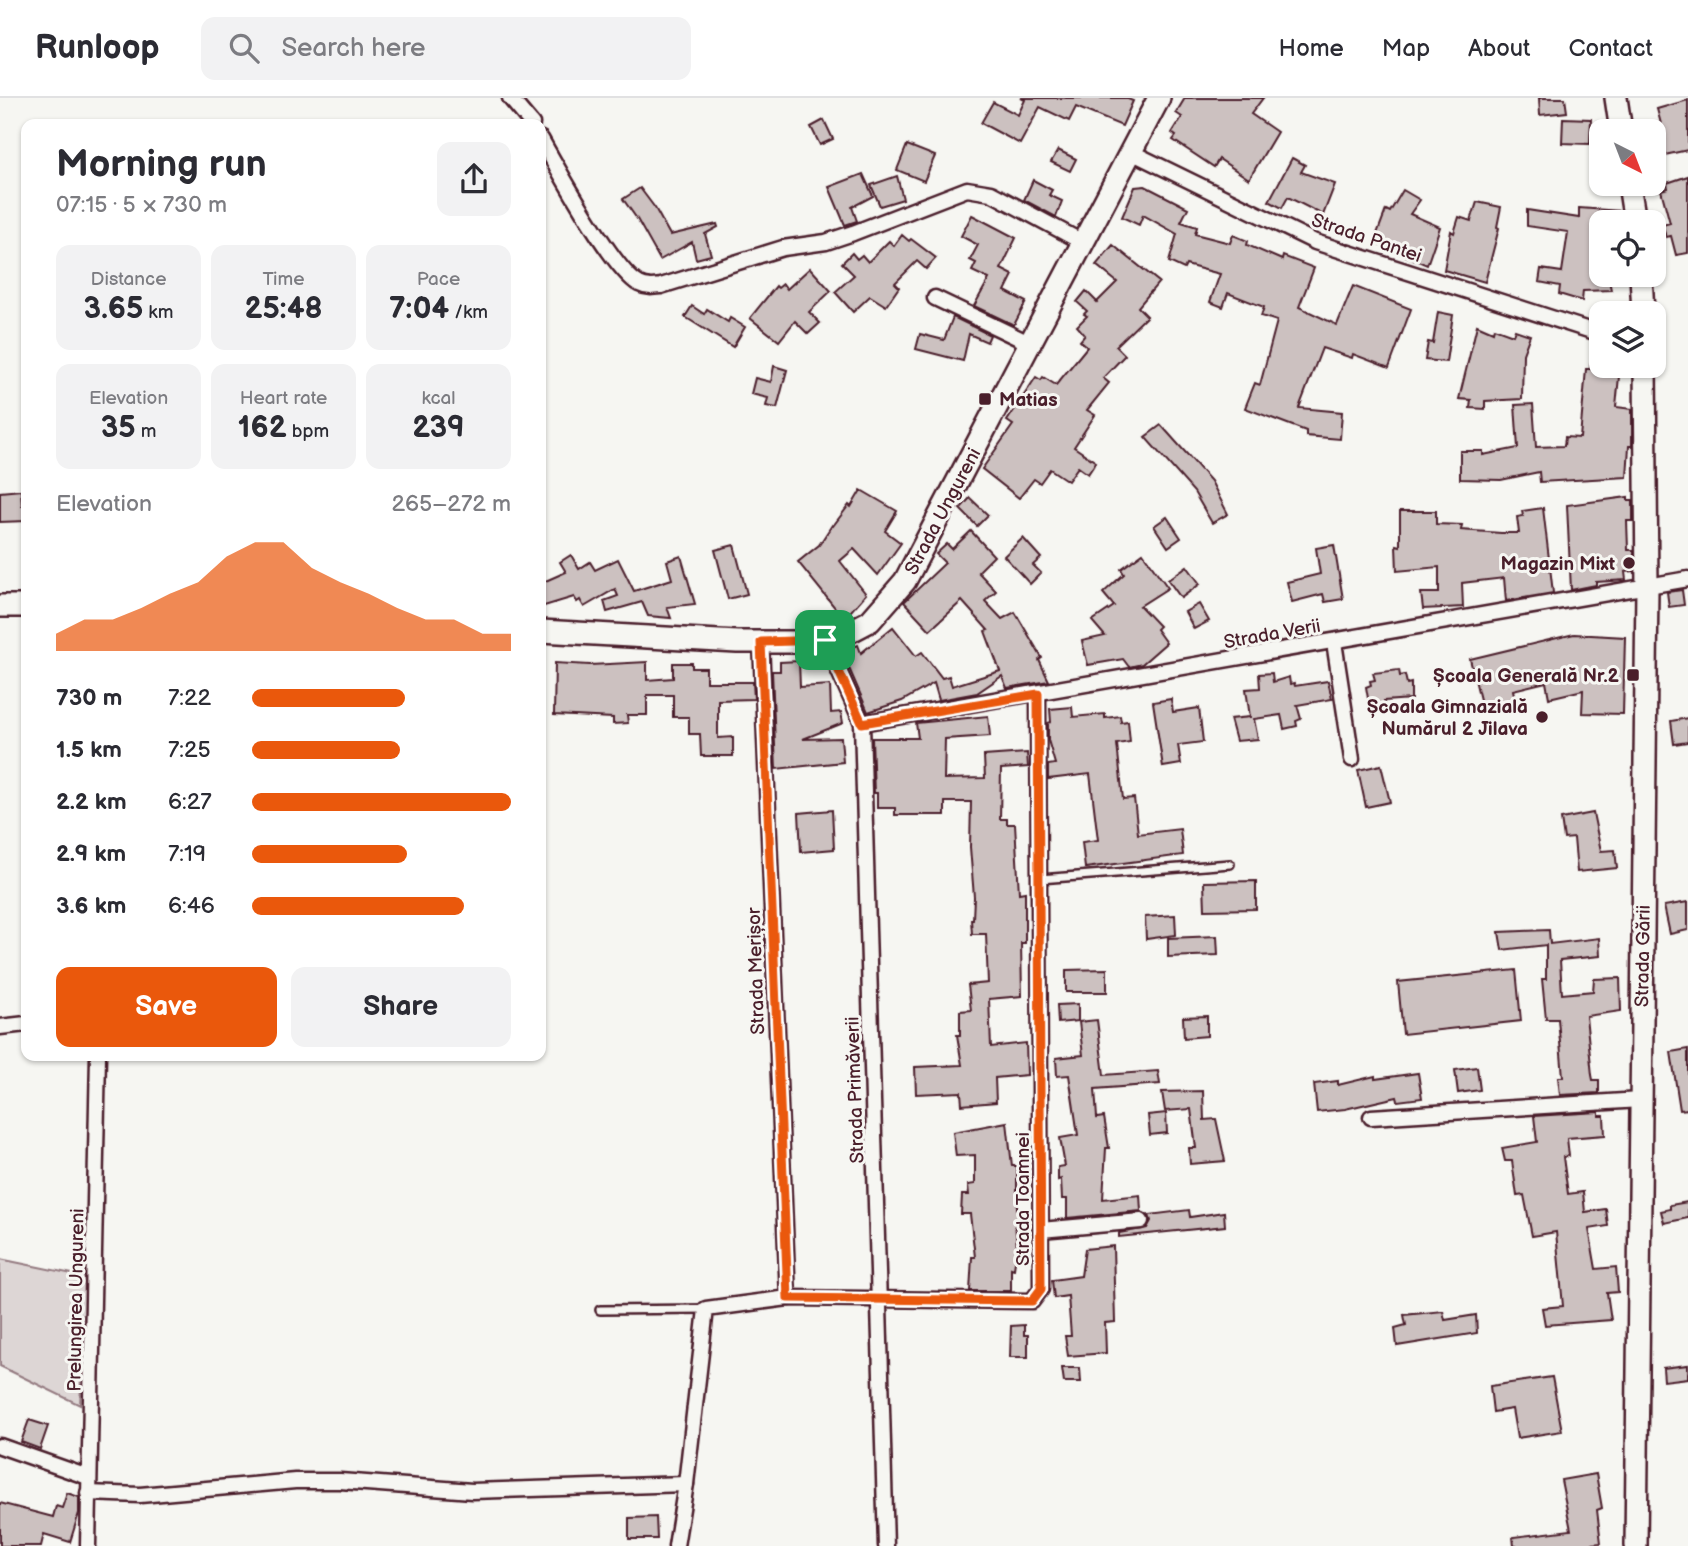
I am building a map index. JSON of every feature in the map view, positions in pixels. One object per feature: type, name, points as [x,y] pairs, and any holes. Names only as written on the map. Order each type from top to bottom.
[{"type":"main road","name":"Strada Ungureni","points":[[546,631],[761,642],[825,640],[870,621],[905,581],[1159,98]]},
{"type":"main road","points":[[1616,98],[1619,119]]},
{"type":"main road","name":"Strada Gării","points":[[1636,1546],[1647,587],[1645,378]]},
{"type":"main road","points":[[0,606],[21,606]]},
{"type":"street","points":[[510,98],[528,119]]},
{"type":"street","points":[[546,147],[583,210],[620,264],[629,276],[648,287],[672,283],[783,248],[839,237],[967,189],[991,193],[1084,243]]},
{"type":"street","name":"Strada Pantei","points":[[1130,152],[1315,242],[1589,330]]},
{"type":"street","points":[[935,298],[1031,344]]},
{"type":"street","name":"Strada Verii","points":[[862,723],[1688,579]]},
{"type":"street","name":"Strada Primăverii","points":[[825,640],[862,723],[886,1546]]},
{"type":"street","name":"Strada Merișor","points":[[761,642],[788,1298]]},
{"type":"street","points":[[1334,642],[1352,759]]},
{"type":"street","name":"Strada Toamnei","points":[[706,1308],[788,1298],[1032,1301],[1041,1289],[1038,694]]},
{"type":"street","points":[[0,1027],[21,1025]]},
{"type":"street","name":"Prelungirea Ungureni","points":[[88,1546],[88,1477],[93,1408],[98,1061]]},
{"type":"street","points":[[1371,1117],[1640,1100]]},
{"type":"street","points":[[1041,1230],[1142,1221]]},
{"type":"street","points":[[676,1546],[686,1484],[706,1308]]},
{"type":"street","points":[[0,1446],[88,1477]]},
{"type":"street","points":[[88,1493],[140,1495],[295,1481],[340,1481],[472,1491],[686,1484]]},
{"type":"lane","points":[[1040,879],[1230,864]]},
{"type":"lane","points":[[600,1310],[706,1308]]},
{"type":"shaded area","points":[[0,1259],[87,1277],[80,1405],[0,1366]]},
{"type":"building","points":[[1021,98],[1125,98],[1133,101],[1122,126],[1076,107],[1069,121],[1040,107],[1020,144],[981,123],[993,102],[1018,115],[1025,100]]},
{"type":"building","points":[[1185,98],[1263,98],[1251,114],[1277,132],[1249,179],[1219,159],[1214,167],[1173,140],[1176,136],[1172,133],[1182,117],[1176,113]]},
{"type":"building","points":[[1539,98],[1565,98],[1567,112],[1540,115]]},
{"type":"building","points":[[1688,100],[1688,150],[1666,155],[1666,119],[1660,119],[1657,109]]},
{"type":"building","points":[[1563,118],[1591,119],[1589,144],[1562,143]]},
{"type":"building","points":[[824,120],[833,139],[820,145],[811,127]]},
{"type":"building","points":[[907,145],[935,156],[924,181],[897,170]]},
{"type":"building","points":[[1058,150],[1076,159],[1070,171],[1051,162]]},
{"type":"building","points":[[1292,158],[1305,165],[1301,172],[1335,184],[1323,215],[1288,197],[1282,208],[1269,201]]},
{"type":"building","points":[[863,174],[873,196],[852,207],[857,221],[845,225],[829,187]]},
{"type":"building","points":[[897,176],[903,199],[880,206],[871,185]]},
{"type":"building","points":[[1688,176],[1688,253],[1676,255],[1671,236],[1666,237],[1666,224],[1670,223],[1663,196],[1666,196],[1667,183]]},
{"type":"building","points":[[1033,180],[1052,190],[1049,195],[1062,201],[1056,217],[1024,200]]},
{"type":"building","points":[[1145,186],[1188,208],[1181,222],[1197,227],[1195,234],[1230,243],[1233,235],[1248,241],[1247,245],[1282,260],[1283,256],[1314,268],[1299,307],[1337,325],[1353,286],[1411,309],[1389,368],[1353,354],[1352,358],[1322,348],[1299,408],[1342,412],[1340,439],[1306,436],[1306,431],[1245,408],[1255,383],[1260,385],[1277,321],[1261,316],[1264,307],[1228,293],[1223,307],[1210,302],[1220,274],[1186,265],[1184,269],[1169,262],[1177,234],[1143,215],[1139,225],[1122,217],[1135,187]]},
{"type":"building","points":[[640,188],[670,235],[717,224],[718,227],[705,234],[711,255],[696,259],[692,242],[660,260],[623,199]]},
{"type":"building","points":[[1403,190],[1420,200],[1410,214],[1440,227],[1427,265],[1374,242],[1386,210],[1390,212]]},
{"type":"building","points":[[1477,202],[1501,207],[1499,228],[1485,282],[1444,270],[1451,231],[1454,233],[1459,217],[1471,221]]},
{"type":"building","points":[[1579,208],[1606,210],[1589,210],[1589,287],[1610,287],[1611,290],[1583,291],[1582,301],[1559,294],[1560,286],[1539,282],[1541,269],[1562,272],[1568,232],[1527,226],[1527,210],[1579,218]]},
{"type":"building","points":[[972,215],[1016,238],[1001,269],[1013,275],[1005,291],[1026,302],[1014,325],[974,306],[989,279],[972,271],[976,263],[970,260],[978,245],[961,236]]},
{"type":"building","points":[[902,235],[936,258],[926,269],[917,261],[895,283],[899,287],[886,306],[870,296],[853,312],[835,292],[854,275],[842,263],[852,253],[857,259],[862,255],[868,262],[889,241],[894,246]]},
{"type":"building","points":[[1113,245],[1159,282],[1138,307],[1147,316],[1116,346],[1125,355],[1103,378],[1109,383],[1087,410],[1095,415],[1074,447],[1096,462],[1088,474],[1078,467],[1068,481],[1050,469],[1040,483],[1034,479],[1019,498],[982,469],[1013,425],[1007,421],[1036,377],[1041,380],[1043,377],[1056,385],[1087,347],[1080,341],[1085,335],[1077,326],[1087,316],[1084,314],[1087,311],[1077,302],[1086,291],[1097,302],[1117,282],[1096,265]]},
{"type":"building","points":[[810,268],[831,291],[809,312],[820,323],[808,334],[795,321],[779,341],[750,318],[776,286],[778,288],[783,284],[787,289]]},
{"type":"building","points":[[692,306],[704,314],[707,309],[728,322],[730,318],[745,327],[733,347],[685,317]]},
{"type":"building","points":[[1438,312],[1453,315],[1446,362],[1425,360],[1428,342],[1433,343]]},
{"type":"building","points":[[953,317],[990,335],[987,342],[969,334],[963,361],[916,349],[920,334],[944,340]]},
{"type":"building","points":[[1477,325],[1493,332],[1494,328],[1513,335],[1515,330],[1530,335],[1523,354],[1522,399],[1485,401],[1485,409],[1470,408],[1471,400],[1459,399]]},
{"type":"building","points":[[774,366],[787,370],[777,408],[766,406],[768,398],[751,394],[755,378],[771,382]]},
{"type":"building","points":[[1586,369],[1589,369],[1589,378],[1619,378],[1616,407],[1632,409],[1632,446],[1629,446],[1627,477],[1540,482],[1539,472],[1501,480],[1460,479],[1460,451],[1483,451],[1483,455],[1518,448],[1515,405],[1533,404],[1536,447],[1564,446],[1565,437],[1580,438]]},
{"type":"building","points":[[1161,425],[1211,481],[1228,514],[1212,523],[1194,492],[1145,437]]},
{"type":"building","points":[[21,490],[21,521],[0,522],[0,492]]},
{"type":"building","points":[[861,490],[897,511],[885,531],[901,543],[878,575],[854,549],[840,561],[866,594],[844,619],[798,562],[819,545],[832,525],[849,505],[851,507]]},
{"type":"building","points":[[1628,497],[1628,500],[1633,500],[1633,521],[1627,521],[1628,550],[1634,550],[1634,571],[1625,572],[1626,580],[1596,582],[1596,585],[1571,590],[1567,505]]},
{"type":"building","points":[[970,498],[988,515],[977,526],[960,509]]},
{"type":"building","points":[[1543,508],[1553,593],[1506,601],[1504,578],[1462,583],[1463,607],[1423,609],[1421,593],[1439,593],[1439,567],[1397,571],[1396,545],[1400,546],[1400,511],[1436,511],[1436,524],[1462,525],[1461,530],[1519,533],[1517,517],[1523,516],[1522,511]]},
{"type":"building","points":[[1167,517],[1181,538],[1168,547],[1154,526]]},
{"type":"building","points":[[971,531],[994,556],[978,572],[996,591],[985,601],[1002,619],[1015,612],[1042,658],[1039,660],[1049,681],[1007,688],[1002,676],[977,693],[939,700],[934,683],[902,701],[868,712],[842,652],[858,645],[861,653],[893,627],[916,656],[922,652],[942,678],[949,676],[952,686],[1000,671],[985,631],[988,630],[962,601],[930,630],[904,602],[945,563],[936,554],[947,544],[952,549]]},
{"type":"building","points":[[1023,538],[1041,558],[1033,565],[1041,573],[1030,584],[1004,556]]},
{"type":"building","points":[[734,545],[747,594],[728,599],[715,550]]},
{"type":"building","points":[[1334,545],[1343,599],[1325,602],[1323,594],[1292,602],[1287,582],[1320,574],[1316,548]]},
{"type":"building","points":[[1143,553],[1168,588],[1140,606],[1159,626],[1156,629],[1166,643],[1142,664],[1129,667],[1123,659],[1088,665],[1082,641],[1105,636],[1092,621],[1114,606],[1103,593],[1124,574],[1121,569]]},
{"type":"building","points":[[571,555],[579,569],[590,562],[595,570],[618,559],[634,591],[672,579],[667,561],[681,556],[695,604],[667,607],[671,618],[648,616],[642,602],[607,612],[604,601],[618,596],[615,589],[584,607],[580,600],[577,602],[574,597],[546,605],[546,581],[566,572],[560,562]]},
{"type":"building","points":[[1187,566],[1200,584],[1181,598],[1168,580]]},
{"type":"building","points":[[1682,590],[1684,605],[1669,607],[1667,592]]},
{"type":"building","points":[[1199,604],[1209,621],[1194,629],[1185,612]]},
{"type":"building","points":[[1574,634],[1625,637],[1623,714],[1582,713],[1583,690],[1549,698],[1546,682],[1513,690],[1515,700],[1482,708],[1470,659]]},
{"type":"building","points":[[799,661],[800,687],[830,685],[831,713],[841,712],[843,723],[803,739],[841,738],[843,762],[776,769],[772,671],[780,671],[780,662]]},
{"type":"building","points":[[647,662],[647,680],[673,678],[673,663],[692,663],[692,668],[706,668],[706,682],[753,682],[754,699],[718,700],[718,738],[733,737],[733,756],[701,756],[700,734],[689,734],[689,717],[673,717],[673,695],[647,695],[647,715],[627,715],[628,723],[613,724],[613,718],[554,715],[555,663],[590,665]]},
{"type":"building","points":[[1399,670],[1400,676],[1405,675],[1407,684],[1411,683],[1411,699],[1384,701],[1384,709],[1370,710],[1366,687],[1371,685],[1370,681],[1375,680],[1373,673]]},
{"type":"building","points":[[1272,673],[1273,682],[1289,677],[1290,684],[1294,683],[1295,686],[1328,681],[1332,699],[1297,705],[1301,719],[1296,721],[1297,726],[1284,729],[1281,715],[1254,719],[1258,739],[1236,741],[1230,719],[1250,717],[1246,689],[1260,688],[1259,674]]},
{"type":"building","points":[[1171,699],[1173,712],[1199,708],[1203,742],[1178,745],[1181,764],[1163,767],[1153,702]]},
{"type":"building","points":[[1072,707],[1073,717],[1105,714],[1105,718],[1120,716],[1121,722],[1128,721],[1130,742],[1117,744],[1123,799],[1134,798],[1138,834],[1180,829],[1183,855],[1085,868],[1082,842],[1098,840],[1090,774],[1048,779],[1048,765],[1055,764],[1048,740],[1050,709]]},
{"type":"building","points":[[988,716],[990,736],[945,739],[944,779],[985,778],[984,756],[1027,753],[1028,767],[1001,769],[1000,819],[1007,819],[1007,824],[1015,824],[1019,893],[1025,892],[1025,943],[1021,943],[1022,996],[989,999],[991,1047],[1026,1043],[1027,1075],[995,1078],[996,1102],[962,1105],[961,1092],[916,1094],[915,1067],[962,1065],[957,1035],[960,1035],[960,1011],[971,1010],[968,985],[988,983],[986,934],[972,934],[974,897],[970,847],[971,802],[945,802],[945,815],[895,815],[895,808],[877,808],[872,738],[918,738],[916,723]]},
{"type":"building","points":[[1688,718],[1688,742],[1674,744],[1671,721]]},
{"type":"building","points":[[1381,765],[1390,802],[1366,807],[1358,770]]},
{"type":"building","points":[[832,810],[834,849],[801,852],[799,813]]},
{"type":"building","points":[[1593,813],[1601,851],[1615,850],[1617,868],[1577,872],[1574,838],[1564,839],[1561,819]]},
{"type":"building","points":[[1256,881],[1256,909],[1205,910],[1204,882]]},
{"type":"building","points":[[1688,902],[1688,930],[1670,934],[1664,906]]},
{"type":"building","points":[[1175,915],[1176,935],[1146,939],[1145,917]]},
{"type":"building","points":[[1549,930],[1550,944],[1599,938],[1600,956],[1560,960],[1562,994],[1593,991],[1594,979],[1620,978],[1621,1011],[1586,1016],[1592,1075],[1593,1080],[1599,1080],[1599,1093],[1560,1095],[1558,1077],[1563,1077],[1558,1019],[1546,1019],[1542,979],[1546,979],[1546,945],[1502,950],[1499,932]]},
{"type":"building","points":[[1217,936],[1218,955],[1168,957],[1168,938]]},
{"type":"building","points":[[1107,969],[1107,992],[1066,992],[1066,970]]},
{"type":"building","points":[[1516,970],[1521,1021],[1403,1034],[1398,982]]},
{"type":"building","points":[[1078,1004],[1078,1021],[1058,1023],[1057,1005]]},
{"type":"building","points":[[1207,1016],[1207,1036],[1184,1038],[1183,1017]]},
{"type":"building","points":[[1097,1020],[1104,1075],[1158,1071],[1160,1084],[1095,1089],[1097,1118],[1104,1117],[1109,1148],[1106,1148],[1103,1199],[1140,1195],[1141,1211],[1067,1218],[1067,1199],[1062,1199],[1061,1179],[1058,1180],[1058,1167],[1065,1166],[1060,1138],[1078,1135],[1069,1075],[1057,1076],[1056,1058],[1083,1055],[1079,1022]]},
{"type":"building","points":[[1688,1049],[1688,1109],[1680,1110],[1671,1052]]},
{"type":"building","points":[[1477,1067],[1480,1090],[1458,1093],[1455,1070]]},
{"type":"building","points":[[1418,1073],[1422,1098],[1398,1101],[1397,1097],[1345,1109],[1317,1112],[1314,1084],[1338,1081],[1338,1085],[1375,1076],[1375,1079]]},
{"type":"building","points":[[1203,1091],[1204,1120],[1216,1119],[1225,1161],[1190,1164],[1189,1148],[1196,1148],[1191,1109],[1165,1111],[1162,1092]]},
{"type":"building","points":[[1599,1112],[1599,1116],[1604,1116],[1605,1135],[1567,1138],[1569,1156],[1563,1157],[1568,1194],[1583,1192],[1585,1212],[1606,1209],[1608,1226],[1589,1229],[1596,1269],[1616,1267],[1618,1292],[1607,1293],[1611,1320],[1545,1325],[1542,1308],[1563,1306],[1556,1232],[1532,1236],[1524,1195],[1517,1196],[1512,1161],[1505,1161],[1502,1148],[1537,1142],[1534,1116]]},
{"type":"building","points":[[1166,1113],[1167,1133],[1150,1135],[1148,1115]]},
{"type":"building","points":[[1007,1122],[1012,1166],[1017,1166],[1017,1209],[1023,1209],[1024,1222],[1015,1222],[1017,1247],[1014,1269],[1011,1268],[1011,1291],[970,1291],[972,1257],[975,1257],[970,1214],[961,1214],[962,1195],[969,1195],[968,1185],[975,1184],[975,1155],[956,1156],[953,1132]]},
{"type":"building","points":[[1688,1202],[1688,1218],[1664,1223],[1661,1211],[1670,1209],[1670,1205]]},
{"type":"building","points":[[1189,1210],[1190,1217],[1224,1212],[1225,1226],[1119,1237],[1119,1233],[1147,1228],[1151,1221],[1149,1215]]},
{"type":"building","points":[[1113,1246],[1115,1322],[1105,1323],[1106,1353],[1068,1356],[1065,1336],[1071,1336],[1068,1296],[1054,1298],[1052,1280],[1081,1276],[1085,1249]]},
{"type":"building","points":[[1443,1311],[1445,1320],[1476,1315],[1477,1333],[1397,1346],[1395,1328],[1406,1325],[1404,1315]]},
{"type":"building","points":[[1024,1325],[1024,1335],[1028,1335],[1028,1357],[1010,1357],[1011,1326]]},
{"type":"building","points":[[1688,1365],[1688,1378],[1664,1381],[1663,1368]]},
{"type":"building","points":[[1062,1368],[1080,1368],[1081,1382],[1064,1382]]},
{"type":"building","points":[[1552,1377],[1562,1431],[1517,1438],[1512,1409],[1493,1412],[1490,1386]]},
{"type":"building","points":[[29,1420],[48,1426],[40,1449],[21,1442]]},
{"type":"building","points":[[1596,1474],[1602,1508],[1597,1510],[1601,1543],[1576,1546],[1514,1546],[1513,1537],[1571,1530],[1561,1480]]},
{"type":"building","points":[[67,1493],[79,1497],[79,1513],[70,1542],[44,1534],[41,1546],[0,1546],[0,1503],[53,1517],[56,1506],[62,1508]]},
{"type":"building","points":[[656,1517],[657,1539],[629,1539],[629,1518]]},
{"type":"place","name":"Matias","points":[[985,399]]},
{"type":"place","name":"Magazin Mixt","points":[[1629,563]]},
{"type":"place","name":"Școala Generală Nr.2","points":[[1633,675]]},
{"type":"place","name":"Școala Gimnazială Numărul 2 Jilava","points":[[1542,717]]},
{"type":"route","points":[[825,640],[862,723],[1038,694],[1041,1289],[1038,1297],[1032,1301],[788,1298],[761,642],[825,640]]}]
